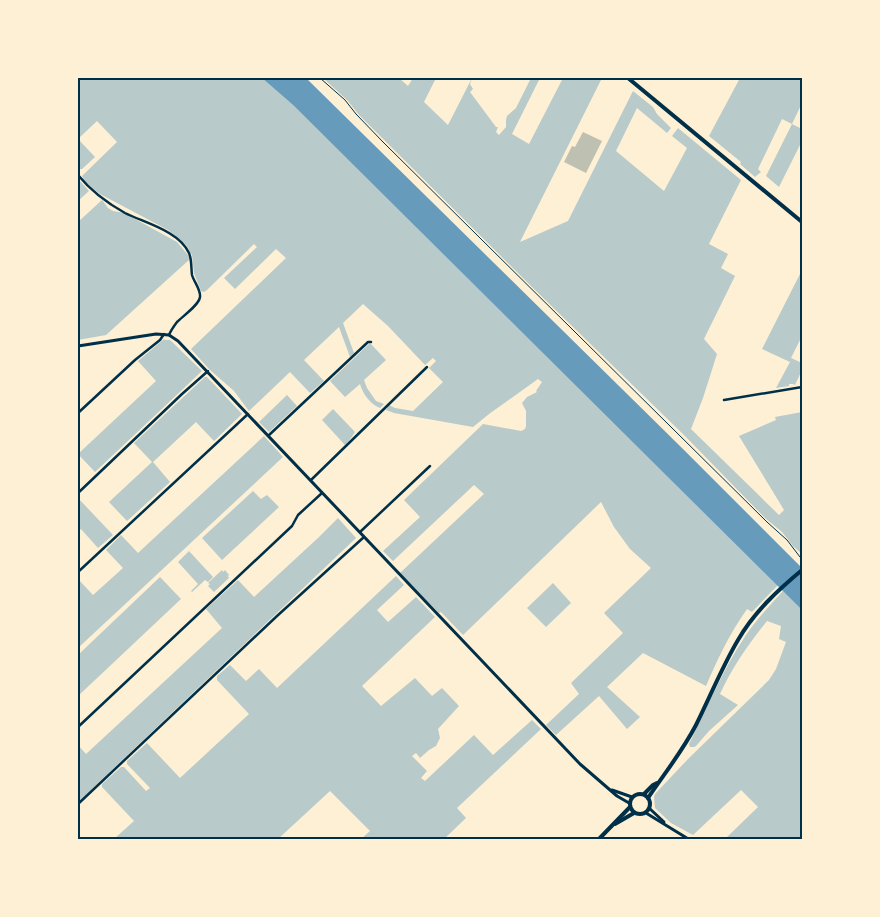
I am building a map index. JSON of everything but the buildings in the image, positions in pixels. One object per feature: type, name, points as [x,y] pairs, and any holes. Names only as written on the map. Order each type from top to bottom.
[{"type":"main road","points":[[628,78],[802,222]]},
{"type":"main road","points":[[648,798],[684,747],[720,672],[739,638],[763,606],[802,570]]},
{"type":"main road","points":[[598,840],[629,805],[632,797],[644,794],[657,783]]},
{"type":"main road","points":[[613,825],[634,813],[646,813],[650,808],[650,801],[644,794]]},
{"type":"main road","points":[[629,805],[634,813]]},
{"type":"street","points":[[78,175],[89,188],[108,203],[167,232],[180,241],[189,253],[192,274],[200,298],[177,322],[169,335]]},
{"type":"street","points":[[78,346],[151,334],[169,335],[178,341],[573,757],[629,805]]},
{"type":"street","points":[[78,413],[135,360],[160,340],[164,334]]},
{"type":"street","points":[[268,436],[368,342],[371,342]]},
{"type":"street","points":[[311,480],[427,367]]},
{"type":"street","points":[[78,493],[208,371]]},
{"type":"street","points":[[724,400],[802,387]]},
{"type":"street","points":[[78,572],[248,414]]},
{"type":"street","points":[[360,532],[430,466]]},
{"type":"street","points":[[78,726],[292,526],[298,515],[322,492]]},
{"type":"street","points":[[78,804],[364,536]]},
{"type":"street","points":[[610,788],[632,797]]},
{"type":"street","points":[[650,808],[664,823]]},
{"type":"street","points":[[646,813],[690,840]]},
{"type":"path","points":[[320,78],[345,100],[356,114],[578,336],[767,522],[781,533],[802,560]]},
{"type":"shaded area","points":[[78,78],[262,78],[293,105],[778,585],[752,612],[747,609],[724,647],[706,686],[643,653],[607,687],[640,717],[627,729],[599,696],[556,735],[546,725],[579,694],[571,683],[623,633],[604,613],[651,568],[630,549],[614,527],[601,502],[463,635],[400,573],[484,494],[474,485],[393,561],[383,551],[420,517],[404,500],[483,424],[521,431],[525,429],[526,411],[522,403],[527,397],[537,392],[542,382],[538,379],[473,427],[386,410],[389,405],[413,411],[443,382],[429,368],[436,361],[433,358],[425,365],[388,326],[363,304],[343,323],[354,353],[350,357],[339,327],[304,360],[324,381],[310,393],[290,372],[249,411],[234,391],[209,369],[191,349],[286,258],[276,249],[235,289],[224,278],[257,247],[254,244],[207,290],[201,291],[194,273],[192,255],[186,245],[168,230],[100,194],[86,183],[82,176],[117,142],[97,121],[78,139]]},
{"type":"shaded area","points":[[323,78],[399,78],[408,86],[413,78],[436,78],[424,102],[448,125],[472,78],[470,84],[473,89],[470,92],[496,127],[498,127],[496,132],[499,135],[506,127],[507,116],[516,108],[531,78],[540,78],[512,134],[529,144],[563,78],[602,78],[520,242],[568,221],[633,91],[653,107],[657,114],[671,128],[667,133],[637,108],[616,151],[664,191],[687,148],[672,136],[678,128],[741,180],[709,244],[728,254],[721,268],[735,276],[704,339],[717,354],[691,429],[779,515],[784,510],[739,436],[776,420],[775,417],[802,412],[802,554],[782,532],[765,518],[685,436],[534,289]]},
{"type":"shaded area","points":[[740,78],[802,78],[802,103],[792,124],[782,119],[758,169],[761,172],[755,177],[740,164],[741,162],[709,136]]},
{"type":"shaded area","points":[[792,124],[802,129],[802,141],[779,187],[766,176]]},
{"type":"shaded area","points":[[78,139],[95,157],[82,169],[78,169]]},
{"type":"shaded area","points":[[78,179],[89,191],[78,201]]},
{"type":"shaded area","points":[[102,200],[113,211],[124,213],[177,242],[190,259],[106,335],[78,340],[78,222]]},
{"type":"shaded area","points":[[802,270],[802,336],[791,358],[802,363],[802,370],[795,385],[789,384],[789,386],[776,388],[790,362],[762,349]]},
{"type":"shaded area","points":[[164,339],[170,340],[202,371],[95,472],[78,454],[156,381],[138,361]]},
{"type":"shaded area","points":[[370,343],[386,360],[364,380],[376,401],[384,404],[380,408],[367,398],[360,384],[345,397],[330,381]]},
{"type":"shaded area","points":[[205,377],[242,414],[214,441],[196,422],[153,462],[170,482],[127,521],[109,502],[152,462],[134,443]]},
{"type":"shaded area","points":[[287,395],[297,406],[269,432],[259,422]]},
{"type":"shaded area","points":[[333,409],[355,432],[345,445],[322,420]]},
{"type":"shaded area","points":[[264,436],[283,457],[78,648],[78,579],[93,595],[123,568],[106,550],[121,535],[138,553]]},
{"type":"shaded area","points":[[253,491],[261,499],[267,495],[279,507],[222,560],[202,538]]},
{"type":"shaded area","points":[[78,498],[113,535],[98,548],[81,529],[78,532]]},
{"type":"shaded area","points":[[338,518],[356,538],[78,802],[78,745],[86,754],[222,628],[206,609],[238,580],[254,597]]},
{"type":"shaded area","points":[[189,551],[213,577],[208,582],[205,580],[192,592],[198,584],[178,562]]},
{"type":"shaded area","points":[[222,570],[223,572],[225,570],[229,578],[214,592],[208,586],[210,584],[208,583]]},
{"type":"shaded area","points":[[396,576],[404,585],[377,610],[388,622],[416,597],[435,617],[362,686],[381,706],[415,678],[432,696],[442,688],[459,706],[438,729],[440,738],[436,746],[420,758],[416,753],[412,756],[427,771],[421,778],[425,781],[474,735],[493,755],[532,720],[541,729],[457,808],[466,818],[444,839],[361,839],[370,831],[330,791],[278,839],[114,839],[134,821],[102,787],[102,784],[121,767],[124,767],[146,791],[150,788],[127,764],[127,761],[147,743],[180,778],[249,714],[217,680],[217,676],[230,665],[246,681],[259,669],[277,688]]},
{"type":"shaded area","points":[[160,577],[181,599],[78,696],[78,655]]},
{"type":"shaded area","points":[[553,583],[571,603],[546,627],[527,608]]},
{"type":"shaded area","points":[[783,591],[802,610],[802,839],[785,837],[782,840],[725,839],[758,807],[741,790],[693,835],[671,823],[655,808],[655,794],[769,680],[776,669],[786,642],[779,639],[781,626],[767,621],[741,656],[720,694],[738,705],[709,731],[696,746],[690,747],[689,744],[738,648],[755,623]]},
{"type":"water","points":[[262,78],[306,78],[683,449],[802,568],[802,610],[293,105]]}]
